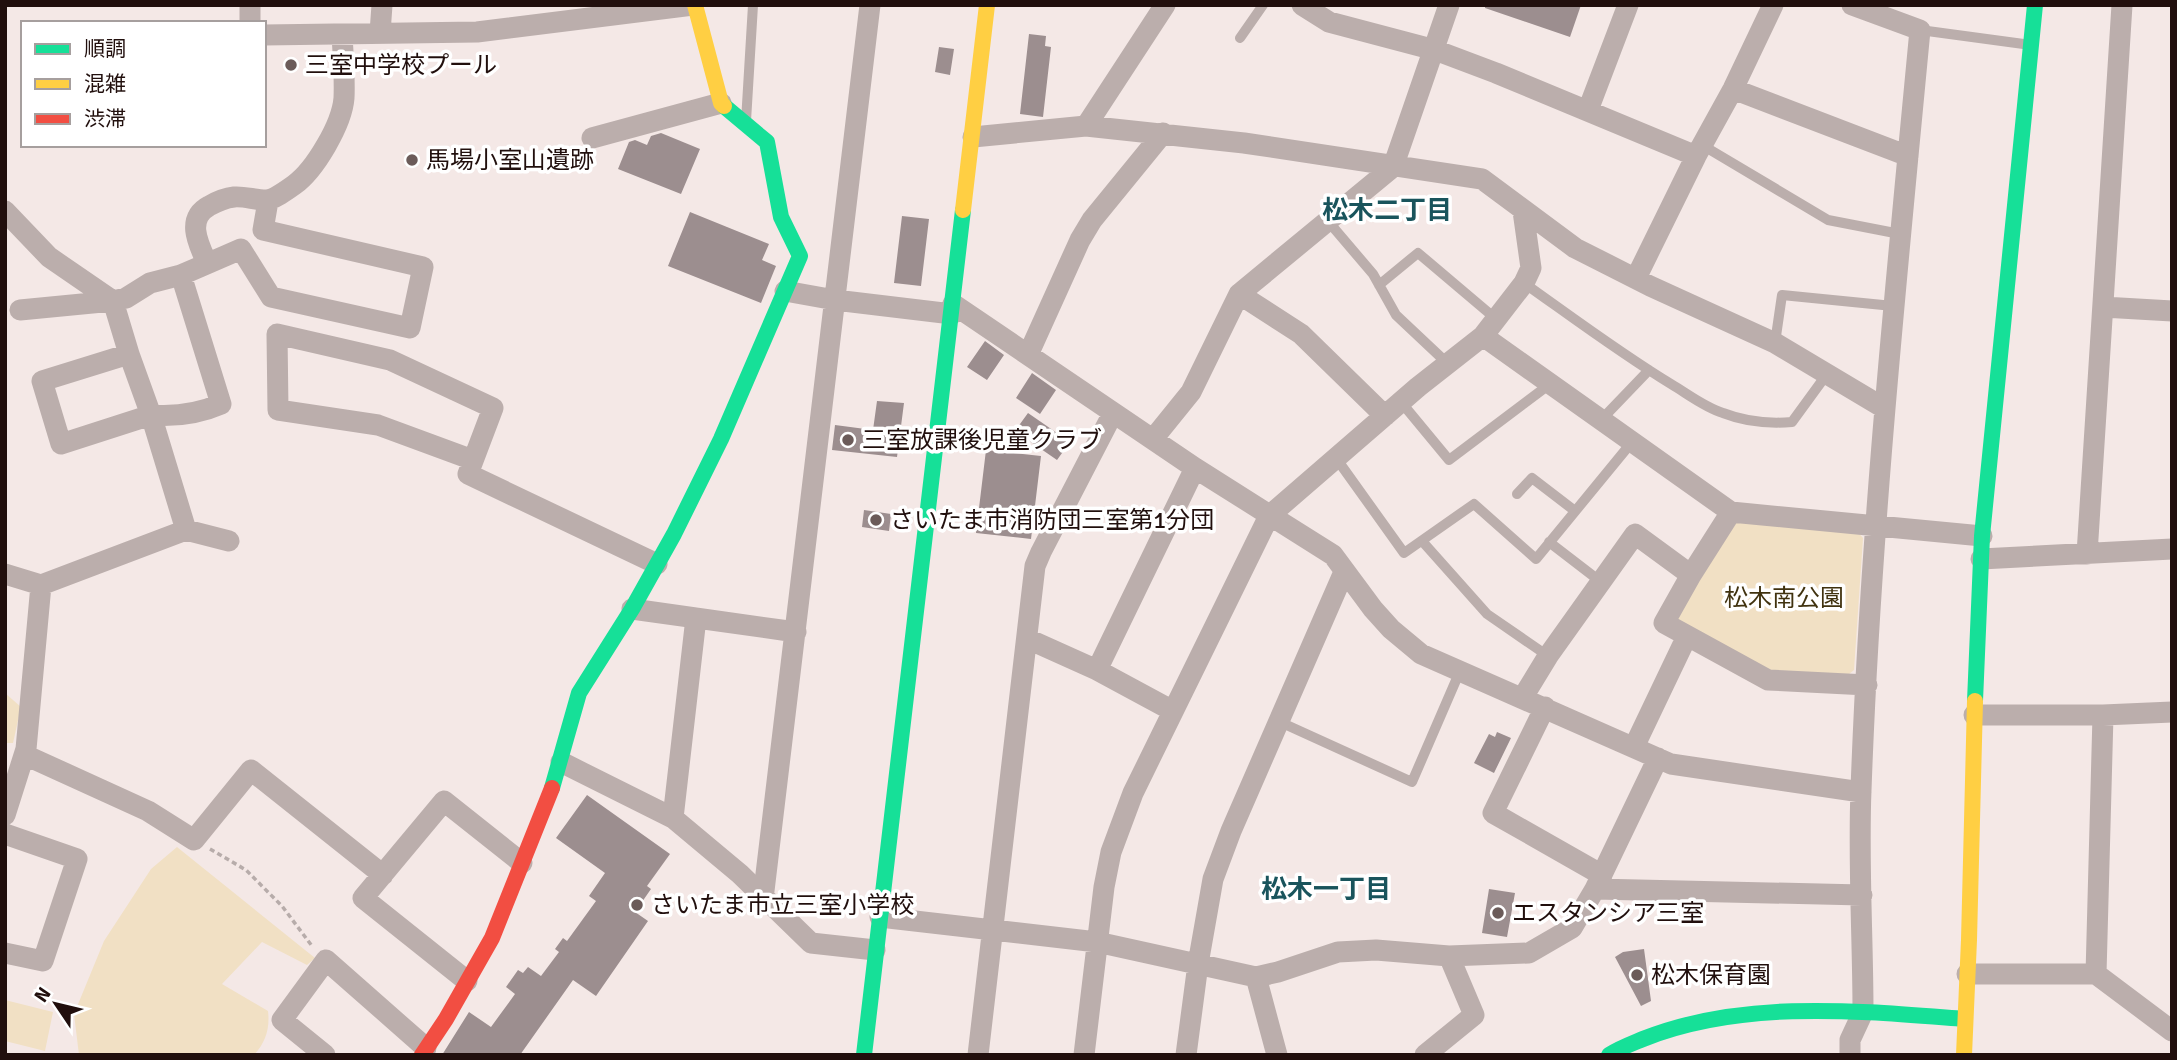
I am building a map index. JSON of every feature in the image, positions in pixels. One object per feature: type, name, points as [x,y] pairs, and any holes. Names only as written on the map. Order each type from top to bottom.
[{"type":"street","points":[[380,33],[382,5]]},
{"type":"street","points":[[266,35],[477,32],[694,5],[720,103],[767,142],[781,217],[800,256],[721,439],[632,609],[579,693],[561,762],[522,863],[492,938],[467,981],[424,1052],[326,960],[282,1020],[325,1055]]},
{"type":"street","points":[[763,899],[870,5]]},
{"type":"street","points":[[864,1055],[987,5]]},
{"type":"street","points":[[1086,125],[1165,5]]},
{"type":"street","points":[[1302,5],[1329,22],[1435,50],[1699,151]]},
{"type":"street","points":[[1153,439],[1191,392],[1239,294],[1393,167],[1449,5]]},
{"type":"street","points":[[1588,110],[1628,5]]},
{"type":"street","points":[[1636,278],[1773,5]]},
{"type":"street","points":[[1850,1055],[1850,1040],[1863,1012],[1861,792],[1875,526],[1920,30],[1852,5]]},
{"type":"street","points":[[1964,1055],[1982,536],[2035,5]]},
{"type":"street","points":[[2087,554],[2122,5]]},
{"type":"street","points":[[207,263],[196,239],[195,229],[197,218],[204,209],[234,197],[268,201],[302,177],[334,131],[344,101],[342,34]]},
{"type":"street","points":[[1733,89],[1908,156]]},
{"type":"street","points":[[592,138],[720,103]]},
{"type":"street","points":[[973,138],[1086,125],[1244,144],[1482,179],[1575,248],[1775,343],[1884,408]]},
{"type":"street","points":[[1028,355],[1080,240],[1092,220],[1163,133]]},
{"type":"street","points":[[20,310],[126,298],[150,284],[181,275],[241,249],[271,297],[410,328],[423,267],[263,230],[268,201]]},
{"type":"street","points":[[5,211],[49,257],[113,301],[186,530]]},
{"type":"street","points":[[1084,1055],[1111,852],[1133,793],[1269,516],[1490,328],[1524,283],[1531,268],[1523,211]]},
{"type":"street","points":[[129,354],[42,381],[61,444],[151,415],[194,414],[222,404],[181,275]]},
{"type":"street","points":[[785,291],[835,300],[952,309],[1028,355],[1195,468],[1333,555],[1373,609],[1410,646],[1434,660],[1671,764],[1861,792]]},
{"type":"street","points":[[1239,294],[1301,334],[1393,409]]},
{"type":"street","points":[[2103,307],[2172,311]]},
{"type":"street","points":[[1490,328],[1550,383],[1731,512],[1982,536]]},
{"type":"street","points":[[473,460],[378,425],[278,410],[277,334],[390,360],[493,408],[468,474],[657,564]]},
{"type":"street","points":[[978,1055],[1035,566],[1113,413]]},
{"type":"street","points":[[1097,670],[1195,468]]},
{"type":"street","points":[[1731,512],[1664,623],[1768,680],[1867,685]]},
{"type":"street","points":[[5,574],[41,585],[186,530],[229,541]]},
{"type":"street","points":[[1523,697],[1548,656],[1635,534],[1691,575]]},
{"type":"street","points":[[1981,559],[2172,549]]},
{"type":"street","points":[[1186,1055],[1208,898],[1222,852],[1345,572]]},
{"type":"street","points":[[5,815],[24,755],[41,585]]},
{"type":"street","points":[[632,609],[796,632]]},
{"type":"street","points":[[673,818],[696,618]]},
{"type":"street","points":[[1634,747],[1688,636]]},
{"type":"street","points":[[1028,639],[1097,670],[1173,712]]},
{"type":"street","points":[[1545,707],[1493,813],[1598,882],[1862,895]]},
{"type":"street","points":[[1974,715],[2172,712]]},
{"type":"street","points":[[2096,974],[2103,715]]},
{"type":"street","points":[[24,755],[148,811],[194,840],[251,769],[383,875]]},
{"type":"street","points":[[880,917],[1097,942],[1256,976],[1278,972],[1338,952],[1376,950],[1449,956],[1528,953],[1572,928],[1598,882],[1658,758]]},
{"type":"street","points":[[561,762],[673,818],[740,874],[811,943],[875,950]]},
{"type":"street","points":[[467,981],[363,898],[444,801],[522,863]]},
{"type":"street","points":[[5,834],[77,859],[43,961],[5,953]]},
{"type":"street","points":[[1425,1055],[1474,1015],[1449,956]]},
{"type":"street","points":[[1967,974],[2096,974],[2172,1031]]},
{"type":"street","points":[[1256,976],[1277,1055]]},
{"type":"street","points":[[1609,1055],[1618,1049],[1682,1026],[1767,1013],[1863,1012],[1964,1018]]},
{"type":"lane","points":[[746,124],[753,5]]},
{"type":"lane","points":[[1240,38],[1263,5]]},
{"type":"lane","points":[[1920,30],[2031,45]]},
{"type":"lane","points":[[1699,151],[1828,219],[1900,234]]},
{"type":"lane","points":[[1327,220],[1373,274],[1396,315],[1447,363]]},
{"type":"lane","points":[[1379,285],[1418,253],[1490,328]]},
{"type":"lane","points":[[1524,283],[1649,370],[1719,412],[1765,424],[1792,422],[1828,374]]},
{"type":"lane","points":[[1775,343],[1782,295],[1893,306]]},
{"type":"lane","points":[[1601,420],[1649,370]]},
{"type":"lane","points":[[1393,409],[1449,460],[1550,383]]},
{"type":"lane","points":[[1336,458],[1404,553],[1474,504],[1536,559],[1632,442]]},
{"type":"lane","points":[[1517,494],[1532,478],[1575,511]]},
{"type":"lane","points":[[1422,541],[1487,614],[1548,656]]},
{"type":"lane","points":[[1549,542],[1601,582]]},
{"type":"lane","points":[[1280,722],[1412,782],[1460,671]]},
{"type":"path","points":[[194,840],[246,870],[282,906],[314,949],[326,960]]},
{"type":"green space","name":"松木南公園","points":[[1730,521],[1855,529],[1863,538],[1854,670],[1849,674],[1765,673],[1679,625],[1674,615]]},
{"type":"green space","points":[[5,693],[21,707],[13,743],[5,743]]},
{"type":"green space","points":[[177,847],[315,958],[307,965],[262,942],[222,984],[268,1011],[266,1034],[254,1055],[79,1055],[74,1014],[104,941],[151,869]]},
{"type":"green space","points":[[5,1000],[53,1012],[45,1051],[5,1041]]},
{"type":"building","points":[[1485,5],[1581,5],[1570,37],[1485,8]]},
{"type":"building","points":[[1029,34],[1046,36],[1045,46],[1051,47],[1043,117],[1020,114]]},
{"type":"building","points":[[939,47],[954,49],[950,75],[935,72]]},
{"type":"building","points":[[661,133],[700,149],[681,194],[618,169],[629,142],[635,140],[647,145],[651,136]]},
{"type":"building","points":[[690,212],[769,244],[762,260],[776,266],[761,303],[668,266]]},
{"type":"building","points":[[902,216],[929,219],[921,286],[894,283]]},
{"type":"building","points":[[985,341],[1004,355],[987,380],[967,367]]},
{"type":"building","points":[[1032,373],[1056,390],[1040,414],[1016,398]]},
{"type":"building","points":[[877,401],[904,403],[897,457],[832,450],[835,425],[873,430]]},
{"type":"building","points":[[1028,413],[1070,442],[1057,460],[1015,431]]},
{"type":"building","points":[[986,450],[1041,456],[1031,539],[976,533]]},
{"type":"building","points":[[864,510],[891,514],[889,531],[862,527]]},
{"type":"building","points":[[1497,732],[1511,738],[1494,773],[1474,763],[1489,734],[1495,737]]},
{"type":"building","points":[[587,795],[670,854],[647,886],[651,889],[635,912],[648,921],[596,996],[573,980],[520,1055],[442,1055],[469,1012],[491,1027],[515,994],[506,987],[518,970],[523,973],[528,967],[541,976],[559,952],[555,949],[563,938],[567,941],[596,901],[589,896],[605,873],[556,838]]},
{"type":"building","name":"エスタンシア三室","points":[[1489,889],[1515,893],[1507,937],[1482,933]]},
{"type":"building","points":[[1644,949],[1651,1001],[1641,1006],[1615,957],[1623,952]]},
{"type":"traffic: fast","points":[[1975,701],[1982,536],[2035,5]]},
{"type":"traffic: fast","points":[[552,788],[579,693],[632,609],[674,534],[721,439],[800,256],[781,217],[767,142],[724,106]]},
{"type":"traffic: fast","points":[[864,1055],[963,210]]},
{"type":"traffic: fast","points":[[1609,1055],[1643,1039],[1681,1026],[1761,1013],[1843,1011],[1964,1019]]},
{"type":"traffic: slow","points":[[695,5],[724,106]]},
{"type":"traffic: slow","points":[[963,210],[987,5]]},
{"type":"traffic: slow","points":[[1964,1055],[1975,701]]},
{"type":"traffic: jam","points":[[422,1055],[446,1019],[492,938],[552,788]]},
{"type":"place","name":"三室中学校プール","points":[[291,65]]},
{"type":"place","name":"馬場小室山遺跡","points":[[412,160]]},
{"type":"place","name":"三室放課後児童クラブ","points":[[848,440]]},
{"type":"place","name":"さいたま市消防団三室第1分団","points":[[876,520]]},
{"type":"place","name":"さいたま市立三室小学校","points":[[637,905]]},
{"type":"place","name":"エスタンシア三室","points":[[1498,913]]},
{"type":"place","name":"松木保育園","points":[[1637,975]]},
{"type":"district","name":"松木二丁目","points":[[1387,211]]},
{"type":"district","name":"松木一丁目","points":[[1326,890]]}]
